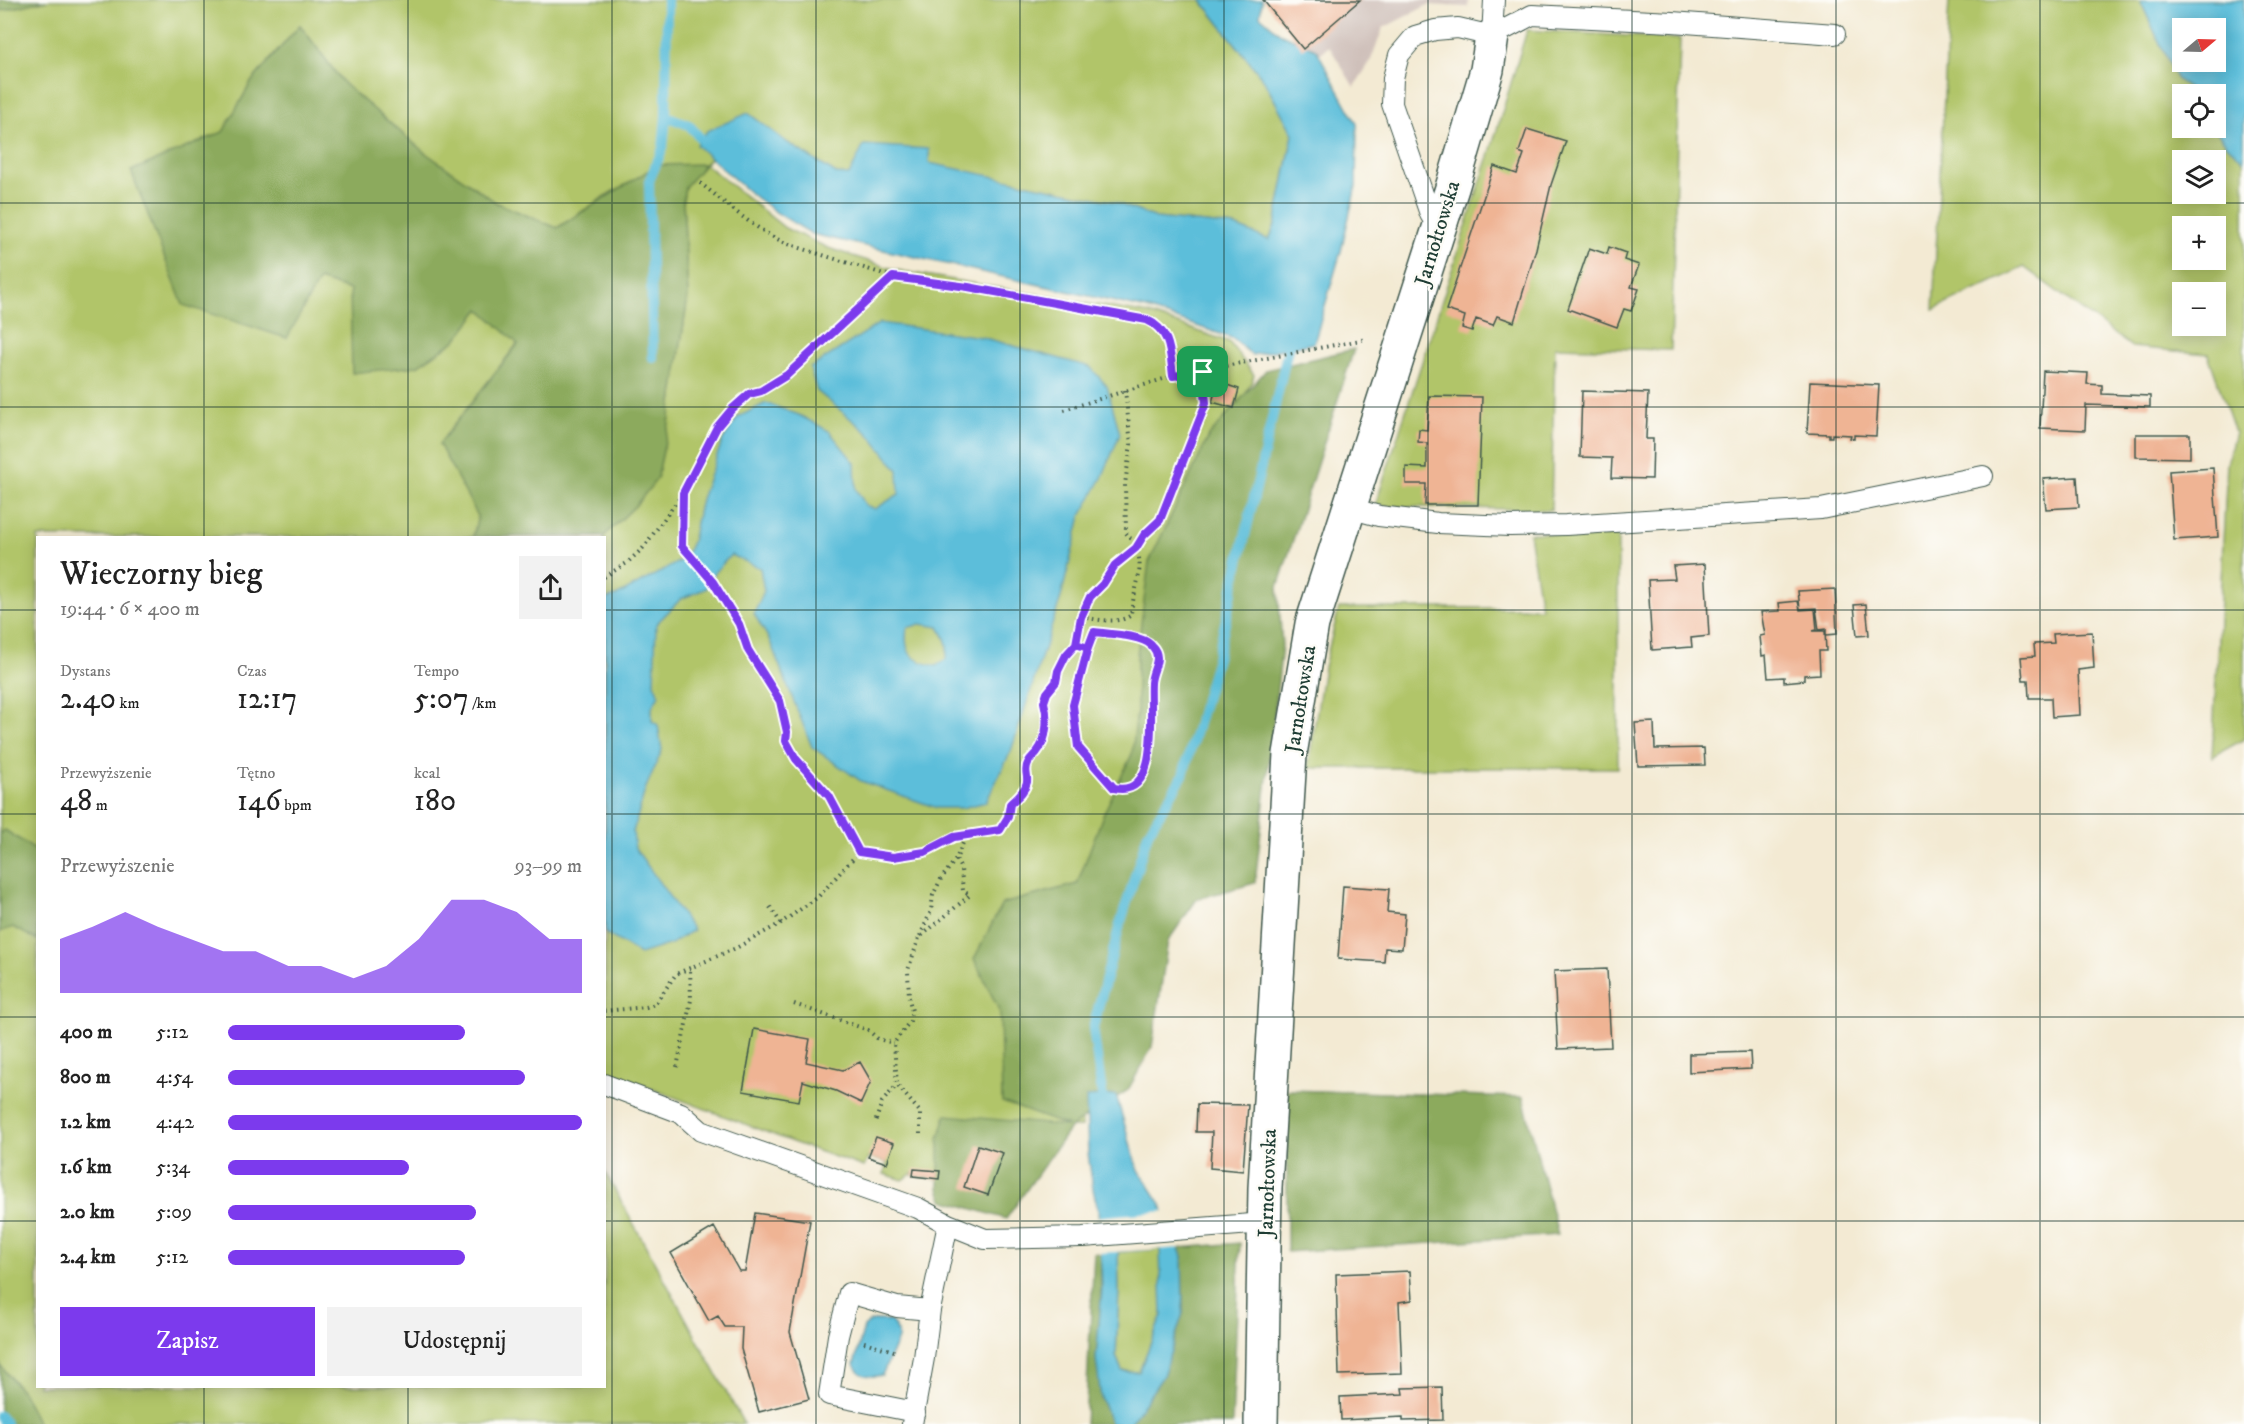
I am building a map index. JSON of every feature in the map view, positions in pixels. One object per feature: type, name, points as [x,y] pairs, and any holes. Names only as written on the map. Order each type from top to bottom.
[{"type":"street","name":"Jarnołtowska","points":[[1261,1424],[1265,1223],[1290,754],[1312,624],[1439,229],[1487,70],[1492,36]]},
{"type":"lane","name":"Jarnołtowska","points":[[1492,36],[1494,0]]},
{"type":"lane","points":[[1439,229],[1426,203],[1392,104],[1393,78],[1399,55],[1415,36],[1435,30],[1458,28],[1492,36],[1532,15],[1835,34]]},
{"type":"lane","points":[[1349,508],[1379,516],[1438,523],[1510,526],[1566,525],[1821,509],[1983,476]]},
{"type":"lane","points":[[606,1085],[681,1113],[701,1131],[918,1208],[948,1224],[985,1239],[1083,1237],[1265,1223]]},
{"type":"lane","points":[[930,1310],[897,1307],[849,1293],[838,1336],[829,1395],[914,1418],[930,1310],[948,1224]]},
{"type":"path","points":[[700,183],[752,224],[784,243],[893,277],[968,287],[1147,320],[1158,325],[1169,343],[1173,376]]},
{"type":"path","points":[[606,576],[627,563],[644,548],[683,493],[717,427],[732,409],[749,394],[761,391],[787,375],[893,277]]},
{"type":"path","points":[[1064,410],[1173,376],[1387,335],[1402,340]]},
{"type":"path","points":[[859,852],[893,857],[925,852],[954,837],[1000,830],[1008,817],[1010,804],[1021,795],[1027,782],[1025,769],[1029,760],[1045,739],[1047,714],[1044,702],[1047,693],[1056,682],[1058,671],[1066,655],[1076,644],[1081,617],[1090,597],[1103,584],[1115,565],[1136,548],[1160,520],[1206,403],[1203,372]]},
{"type":"path","points":[[1125,390],[1131,444],[1125,484],[1126,533],[1130,538],[1139,542]]},
{"type":"path","points":[[683,493],[682,546],[713,582],[739,624],[748,650],[780,701],[787,732],[786,741],[796,759],[829,796],[859,852]]},
{"type":"path","points":[[1081,617],[1109,620],[1127,619],[1131,615],[1131,603],[1136,596],[1140,563],[1136,548]]},
{"type":"path","points":[[1094,632],[1137,639],[1152,645],[1158,660],[1151,681],[1150,751],[1141,777],[1134,786],[1127,789],[1114,788],[1078,747],[1073,705],[1088,648],[1094,632]]},
{"type":"path","points":[[1076,644],[1088,648]]},
{"type":"path","points":[[920,1134],[920,1112],[897,1085],[894,1043],[910,1021],[912,1011],[909,999],[908,970],[931,911],[933,895],[941,879],[956,859],[966,835]]},
{"type":"path","points":[[606,1011],[655,1004],[676,974],[736,948],[781,923],[818,897],[859,852]]},
{"type":"path","points":[[919,938],[970,895],[963,891],[962,869],[956,859]]},
{"type":"path","points":[[770,908],[781,923]]},
{"type":"path","points":[[677,1067],[692,1000],[690,967]]},
{"type":"path","points":[[794,1004],[868,1029],[878,1039],[894,1043]]},
{"type":"path","points":[[876,1120],[882,1102],[897,1085]]},
{"type":"path","points":[[860,1341],[892,1351]]},
{"type":"shaded area","points":[[1264,0],[1469,0],[1468,7],[1428,5],[1383,28],[1370,62],[1354,87],[1329,46],[1314,59]]},
{"type":"green space","points":[[0,0],[47,0],[0,11]]},
{"type":"green space","points":[[47,0],[1201,0],[1263,79],[1293,134],[1275,225],[1269,240],[1235,226],[1156,218],[1114,202],[928,163],[928,149],[849,175],[836,174],[788,143],[748,113],[705,164],[785,228],[828,248],[896,270],[1149,314],[1229,342],[1254,375],[1247,390],[1082,1012],[1082,1127],[1071,1127],[939,1179],[913,1176],[913,1173],[903,1180],[884,1174],[887,1163],[869,1157],[864,1167],[606,1071],[606,536],[604,536],[636,505],[657,478],[669,423],[688,296],[683,200],[685,187],[704,164],[613,191],[557,228],[497,203],[424,152],[344,84],[300,25],[252,81],[223,132],[132,171],[319,280],[351,290],[353,373],[455,341],[480,309],[518,343],[439,444],[478,516],[473,536],[36,536],[36,1388],[606,1388],[606,1174],[744,1424],[38,1424],[23,1393],[0,1365],[0,11]]},
{"type":"green space","points":[[1949,0],[2140,0],[2172,72],[2183,84],[2172,84],[2172,138],[2222,138],[2244,161],[2244,739],[2212,757],[2227,464],[2235,432],[2208,354],[2132,347],[2024,267],[1933,310]]},
{"type":"green space","points":[[300,25],[344,84],[424,152],[497,203],[557,228],[657,165],[705,164],[685,187],[683,200],[688,296],[669,423],[657,479],[636,505],[604,536],[473,536],[478,516],[439,444],[518,344],[480,309],[455,341],[417,366],[352,373],[350,290],[319,280],[287,338],[183,305],[131,171],[223,132],[252,81]]},
{"type":"green space","points":[[1527,30],[1680,39],[1671,350],[1555,347],[1551,510],[1375,506],[1489,156]]},
{"type":"green space","points":[[1354,349],[1278,587],[1282,646],[1255,883],[1197,899],[1168,941],[1152,1047],[1128,1090],[1071,1127],[1006,1219],[943,1200],[939,1188],[939,1138],[946,1115],[1068,1126],[1002,1102],[1000,1012],[974,959],[1002,904],[1077,884],[1103,815],[1132,754],[1137,711],[1137,655],[1149,562],[1209,436],[1266,370]]},
{"type":"green space","points":[[1529,533],[1618,535],[1618,768],[1308,768],[1324,667],[1339,608],[1541,608]]},
{"type":"green space","points":[[5,830],[36,850],[36,939],[13,927],[0,932],[0,834]]},
{"type":"green space","points":[[1287,1090],[1523,1097],[1558,1235],[1287,1252]]},
{"type":"green space","points":[[1240,1243],[1232,1424],[1130,1424],[1163,1376],[1183,1313],[1182,1256],[1178,1248]]},
{"type":"green space","points":[[1161,1249],[1162,1315],[1139,1372],[1122,1371],[1116,1356],[1118,1252]]},
{"type":"green space","points":[[1094,1253],[1101,1253],[1101,1398],[1111,1424],[1085,1424]]},
{"type":"green space","points":[[0,1365],[23,1393],[38,1424],[0,1424]]},
{"type":"water","points":[[1201,0],[1262,0],[1260,16],[1281,34],[1316,49],[1357,124],[1356,186],[1341,251],[1314,343],[1252,355],[1232,338],[1147,309],[812,234],[750,193],[696,145],[707,131],[748,113],[788,143],[836,174],[849,175],[864,145],[929,149],[929,163],[1114,202],[1156,218],[1235,226],[1269,240],[1275,225],[1293,134],[1263,79]]},
{"type":"water","points":[[2140,0],[2244,0],[2244,161],[2222,138],[2226,138],[2226,84],[2183,84],[2173,72],[2226,72],[2226,18],[2172,18],[2172,69]]},
{"type":"water","points":[[880,323],[981,337],[1090,367],[1107,386],[1120,434],[1102,478],[1081,516],[1061,597],[1011,751],[986,802],[962,808],[937,808],[861,781],[812,747],[769,639],[754,614],[764,591],[760,568],[731,555],[715,572],[707,588],[681,599],[656,624],[654,683],[659,695],[652,707],[652,721],[658,725],[662,750],[645,790],[633,832],[635,848],[693,930],[671,944],[640,954],[606,934],[606,599],[616,596],[684,559],[692,542],[701,499],[723,439],[738,417],[766,403],[799,415],[829,431],[855,463],[856,489],[866,506],[875,509],[899,494],[898,470],[868,433],[817,391],[810,368]],"holes":[[[920,624],[939,627],[946,642],[946,659],[936,666],[915,659],[908,650],[907,628]]]},
{"type":"water","points":[[1116,1095],[1137,1167],[1161,1204],[1182,1256],[1183,1313],[1163,1376],[1130,1424],[1111,1424],[1101,1398],[1096,1359],[1102,1289],[1101,1261],[1098,1210],[1088,1153],[1086,1097]],"holes":[[[1160,1249],[1162,1315],[1139,1372],[1122,1371],[1116,1356],[1118,1252]]]},
{"type":"water","points":[[878,1320],[891,1321],[898,1332],[898,1339],[882,1375],[869,1376],[859,1372],[854,1365],[864,1327]]},
{"type":"pier","points":[[1166,1211],[1181,1248],[1098,1253],[1096,1217]]},
{"type":"building","points":[[1263,0],[1360,0],[1303,49]]},
{"type":"building","points":[[1527,129],[1566,141],[1551,185],[1536,249],[1514,322],[1497,316],[1493,325],[1476,319],[1472,331],[1462,328],[1465,316],[1446,310],[1494,166],[1517,174],[1524,154],[1519,152]]},
{"type":"building","points":[[1609,247],[1626,253],[1624,260],[1639,265],[1631,287],[1639,289],[1631,311],[1624,309],[1617,327],[1568,309],[1589,248],[1607,254]]},
{"type":"building","points":[[2043,371],[2088,373],[2087,384],[2102,385],[2102,394],[2150,396],[2150,407],[2086,405],[2085,430],[2040,428]]},
{"type":"building","points":[[1218,382],[1239,389],[1234,408],[1212,402]]},
{"type":"building","points":[[1810,382],[1879,385],[1876,436],[1854,435],[1854,439],[1850,438],[1851,435],[1832,434],[1832,437],[1829,437],[1829,434],[1807,433]]},
{"type":"building","points":[[1582,391],[1648,393],[1646,439],[1653,439],[1652,479],[1611,478],[1612,458],[1580,457]]},
{"type":"building","points":[[1429,396],[1482,397],[1478,505],[1425,505],[1426,484],[1406,484],[1406,467],[1427,468],[1427,443],[1418,442],[1419,429],[1427,430]]},
{"type":"building","points":[[2136,434],[2190,434],[2190,458],[2136,457]]},
{"type":"building","points":[[2213,468],[2218,537],[2174,540],[2169,471]]},
{"type":"building","points":[[2077,477],[2079,507],[2046,509],[2043,479]]},
{"type":"building","points":[[1705,564],[1709,636],[1691,638],[1692,647],[1652,650],[1648,580],[1675,579],[1673,566]]},
{"type":"building","points":[[1835,589],[1837,634],[1826,635],[1826,629],[1819,630],[1816,608],[1800,609],[1798,591]]},
{"type":"building","points":[[1798,601],[1800,610],[1815,609],[1817,630],[1812,631],[1825,631],[1826,651],[1819,651],[1820,674],[1804,675],[1804,680],[1784,682],[1784,677],[1768,678],[1766,655],[1762,656],[1760,636],[1765,635],[1761,612],[1780,611],[1779,603]]},
{"type":"building","points":[[1866,604],[1869,635],[1857,636],[1854,605]]},
{"type":"building","points":[[2092,632],[2094,668],[2078,670],[2080,715],[2052,717],[2051,698],[2029,698],[2028,680],[2023,680],[2021,657],[2035,656],[2034,644],[2054,643],[2053,634]]},
{"type":"building","points":[[1654,722],[1655,749],[1704,748],[1705,765],[1638,766],[1635,723]]},
{"type":"building","points":[[1343,886],[1389,889],[1387,912],[1405,914],[1402,949],[1385,948],[1384,962],[1338,959]]},
{"type":"building","points":[[1607,969],[1611,1047],[1558,1049],[1554,971]]},
{"type":"building","points":[[754,1029],[810,1039],[806,1062],[843,1070],[860,1062],[871,1081],[861,1103],[836,1091],[803,1081],[799,1101],[743,1091]]},
{"type":"building","points":[[1750,1052],[1751,1069],[1689,1072],[1689,1054]]},
{"type":"building","points":[[1197,1104],[1248,1105],[1243,1171],[1210,1168],[1212,1132],[1196,1132]]},
{"type":"building","points":[[876,1137],[894,1143],[887,1163],[868,1157]]},
{"type":"building","points":[[978,1145],[1003,1153],[988,1195],[964,1187]]},
{"type":"building","points":[[914,1169],[940,1171],[939,1179],[913,1176]]},
{"type":"building","points":[[755,1213],[810,1221],[790,1332],[809,1399],[759,1412],[741,1349],[742,1327],[725,1327],[718,1316],[709,1321],[671,1253],[714,1227],[739,1271],[745,1271]]},
{"type":"building","points":[[1410,1271],[1412,1300],[1399,1302],[1402,1373],[1339,1375],[1336,1274]]},
{"type":"building","points":[[1442,1387],[1443,1420],[1403,1421],[1403,1417],[1341,1420],[1340,1397],[1403,1394],[1402,1388]]},
{"type":"waterway","points":[[653,358],[649,181],[663,148],[666,116],[667,0]]},
{"type":"waterway","points":[[666,116],[689,125],[701,139]]},
{"type":"waterway","points":[[1104,1108],[1093,1028],[1119,928],[1148,833],[1183,775],[1217,658],[1291,336]]},
{"type":"waterway","points":[[0,1416],[6,1424]]},
{"type":"route","points":[[1203,372],[1173,376],[1169,343],[1158,325],[1147,320],[968,287],[893,277],[787,375],[761,391],[749,394],[717,427],[683,493],[682,546],[713,582],[739,624],[748,650],[780,701],[787,732],[786,741],[810,777],[829,796],[859,852],[893,857],[925,852],[954,837],[1000,830],[1008,817],[1010,804],[1021,795],[1027,782],[1025,769],[1029,760],[1045,739],[1047,714],[1044,702],[1047,693],[1056,682],[1058,671],[1066,655],[1076,644],[1088,648],[1073,705],[1078,747],[1114,788],[1127,789],[1134,786],[1141,777],[1150,751],[1151,681],[1158,660],[1156,651],[1152,645],[1141,639],[1094,632],[1088,648],[1076,644],[1081,617],[1090,597],[1109,577],[1115,565],[1136,548],[1144,535],[1160,520],[1206,403],[1203,372]]}]
